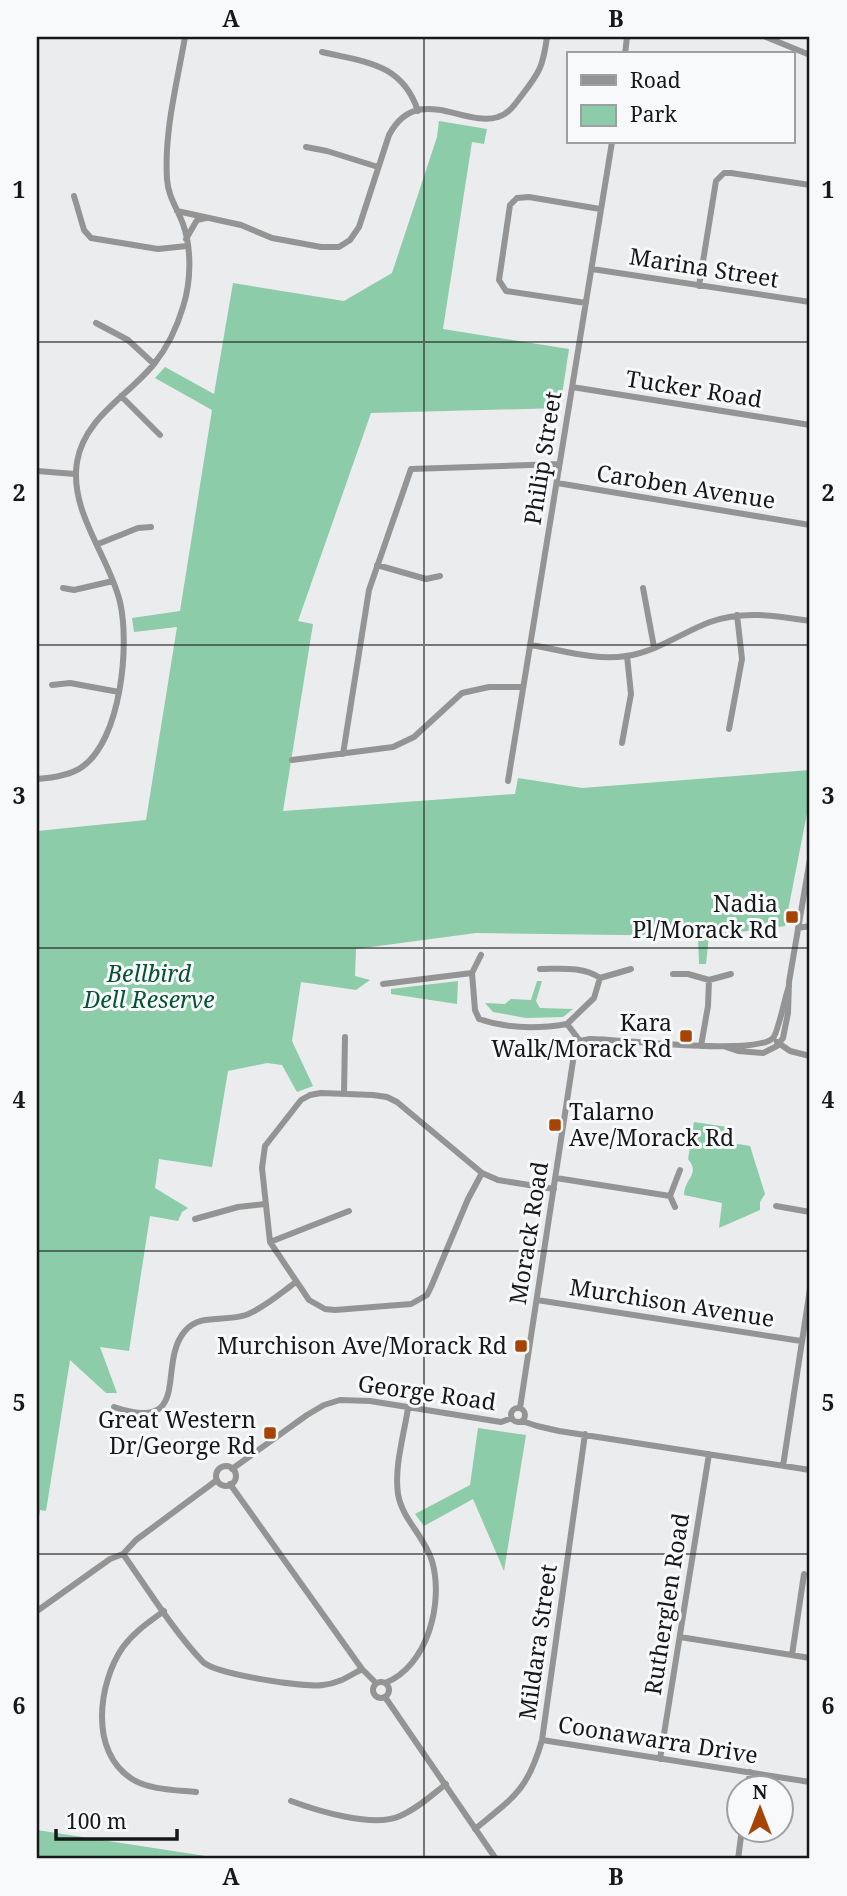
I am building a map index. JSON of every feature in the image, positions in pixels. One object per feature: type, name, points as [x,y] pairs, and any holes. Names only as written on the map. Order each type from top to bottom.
[{"type":"street","points":[[37,779],[57,777],[84,766],[106,738],[119,692],[124,649],[120,603],[83,511],[75,474],[77,460],[87,434],[154,364],[173,333],[184,307],[189,281],[184,227],[169,195],[167,178],[169,135],[185,37]]},
{"type":"street","points":[[177,211],[241,225],[272,238],[321,247],[339,247],[350,240],[359,227],[393,128],[404,117],[431,109],[486,118],[499,117],[514,106],[539,72],[547,37]]},
{"type":"street","points":[[766,37],[810,55]]},
{"type":"street","points":[[322,52],[387,69],[404,83],[418,111]]},
{"type":"street","name":"Philip Street","points":[[508,781],[612,144]]},
{"type":"street","points":[[306,147],[378,167]]},
{"type":"street","points":[[699,286],[719,176],[731,173],[810,185]]},
{"type":"street","points":[[74,196],[84,230],[91,238],[158,249],[186,243]]},
{"type":"street","points":[[586,303],[506,291],[499,280],[510,205],[517,198],[529,197],[600,209]]},
{"type":"street","points":[[186,243],[190,229],[197,220],[212,217]]},
{"type":"street","name":"Marina Street","points":[[592,269],[810,302]]},
{"type":"street","points":[[96,323],[128,340],[154,364]]},
{"type":"street","name":"Tucker Road","points":[[572,387],[810,425]]},
{"type":"street","points":[[121,396],[160,435]]},
{"type":"street","points":[[344,754],[369,590],[411,469],[559,464]]},
{"type":"street","points":[[37,471],[75,474]]},
{"type":"street","name":"Caroben Avenue","points":[[556,484],[810,525]]},
{"type":"street","points":[[98,544],[138,528],[151,527]]},
{"type":"street","points":[[377,565],[426,579],[440,576]]},
{"type":"street","points":[[63,588],[74,590],[113,581]]},
{"type":"street","points":[[643,588],[654,647]]},
{"type":"street","points":[[531,645],[606,657],[627,656],[708,623],[737,615],[764,614],[810,621]]},
{"type":"street","points":[[729,729],[742,659],[737,615]]},
{"type":"street","points":[[622,743],[631,694],[627,656]]},
{"type":"street","points":[[52,685],[70,683],[119,692]]},
{"type":"street","points":[[292,760],[393,747],[414,737],[462,692],[489,687],[523,687]]},
{"type":"street","points":[[776,1041],[789,986],[810,859]]},
{"type":"street","points":[[798,928],[810,926]]},
{"type":"street","points":[[481,955],[472,973],[475,1010],[479,1019],[512,1026],[567,1024],[594,999],[600,978]]},
{"type":"street","points":[[600,978],[631,969]]},
{"type":"street","points":[[540,970],[582,970],[592,972],[600,978]]},
{"type":"street","points":[[383,984],[472,973]]},
{"type":"street","points":[[673,974],[688,974],[709,981],[731,974]]},
{"type":"street","points":[[701,1045],[708,1006],[709,981]]},
{"type":"street","points":[[567,1024],[580,1041],[599,1039],[724,1047],[776,1041],[790,1051],[810,1056]]},
{"type":"street","points":[[344,1094],[345,1037]]},
{"type":"street","name":"Morack Road","points":[[520,1408],[575,1048],[580,1041]]},
{"type":"street","points":[[482,1173],[427,1295],[411,1304],[325,1309],[309,1300],[270,1242],[262,1168],[265,1146],[301,1100],[321,1093],[387,1097],[397,1102],[482,1173],[498,1180],[554,1189]]},
{"type":"street","points":[[675,1207],[670,1196],[680,1170]]},
{"type":"street","points":[[556,1178],[670,1196]]},
{"type":"street","points":[[195,1219],[238,1207],[265,1203]]},
{"type":"street","points":[[776,1206],[810,1212]]},
{"type":"street","points":[[270,1242],[349,1211]]},
{"type":"street","points":[[114,1407],[127,1412],[145,1413],[157,1409],[166,1401],[170,1391],[175,1348],[186,1329],[207,1319],[248,1314],[296,1282]]},
{"type":"street","points":[[783,1465],[810,1289]]},
{"type":"street","name":"Murchison Avenue","points":[[537,1300],[801,1341]]},
{"type":"street","name":"George Road","points":[[232,1469],[324,1405],[340,1400],[356,1400],[501,1422],[512,1418]]},
{"type":"street","points":[[230,1484],[362,1669],[376,1684],[385,1684],[405,1670],[419,1652],[435,1607],[436,1582],[432,1561],[423,1539],[408,1519],[398,1496],[398,1476],[408,1408]]},
{"type":"street","points":[[522,1421],[525,1415],[520,1408],[513,1410],[512,1418],[515,1422],[522,1421],[537,1426],[810,1470]]},
{"type":"street","name":"Mildara Street","points":[[475,1829],[518,1793],[534,1766],[542,1740],[585,1434]]},
{"type":"street","name":"Rutherglen Road","points":[[660,1759],[709,1454]]},
{"type":"street","points":[[224,1466],[232,1469],[235,1478],[230,1484],[224,1485],[217,1480],[219,1469],[224,1466]]},
{"type":"street","points":[[37,1611],[110,1559],[123,1554],[136,1540],[217,1480]]},
{"type":"street","points":[[123,1554],[205,1664],[221,1672],[314,1686],[339,1682],[362,1669]]},
{"type":"street","points":[[792,1655],[804,1574]]},
{"type":"street","points":[[164,1611],[135,1633],[116,1659],[102,1716],[104,1740],[114,1762],[132,1779],[144,1784],[196,1792]]},
{"type":"street","points":[[680,1637],[810,1658]]},
{"type":"street","points":[[376,1684],[374,1695],[385,1697]]},
{"type":"street","points":[[385,1684],[389,1690],[385,1697]]},
{"type":"street","points":[[385,1697],[496,1859]]},
{"type":"street","name":"Coonawarra Drive","points":[[542,1740],[810,1782]]},
{"type":"street","points":[[291,1801],[323,1811],[383,1820],[408,1812],[446,1784]]},
{"type":"green space","name":"Bellbird Dell Reserve","points":[[439,121],[487,129],[484,144],[472,142],[443,329],[569,349],[560,408],[371,413],[298,621],[313,624],[283,811],[515,794],[518,778],[582,788],[810,770],[810,798],[785,926],[709,936],[706,964],[699,964],[698,936],[476,933],[356,949],[355,976],[370,980],[356,990],[301,982],[292,1041],[313,1086],[297,1092],[282,1065],[267,1063],[228,1071],[212,1167],[159,1159],[155,1188],[188,1208],[182,1212],[178,1221],[150,1216],[129,1351],[100,1347],[117,1393],[106,1393],[70,1360],[46,1511],[40,1510],[37,1532],[37,831],[146,820],[177,627],[134,632],[132,618],[180,611],[212,410],[155,378],[165,367],[214,394],[233,283],[344,301],[392,273],[437,137]]},
{"type":"green space","points":[[458,981],[457,1004],[391,994],[391,989]]},
{"type":"green space","points":[[537,981],[542,981],[536,1001],[540,1008],[573,1009],[563,1017],[526,1018],[493,1012],[485,1003],[505,1004],[511,999],[531,1000]]},
{"type":"green space","points":[[694,1122],[734,1128],[732,1143],[750,1146],[765,1194],[760,1202],[760,1210],[719,1228],[722,1203],[684,1195],[693,1169],[688,1159]]},
{"type":"green space","points":[[478,1428],[526,1435],[504,1571],[473,1499],[424,1526],[415,1514],[470,1485]]},
{"type":"green space","points":[[37,1830],[225,1859],[37,1859]]},
{"type":"place","name":"Nadia Pl/Morack Rd","points":[[792,917]]},
{"type":"place","name":"Kara Walk/Morack Rd","points":[[686,1036]]},
{"type":"place","name":"Talarno Ave/Morack Rd","points":[[555,1125]]},
{"type":"place","name":"Murchison Ave/Morack Rd","points":[[521,1346]]},
{"type":"place","name":"Great Western Dr/George Rd","points":[[270,1433]]}]
